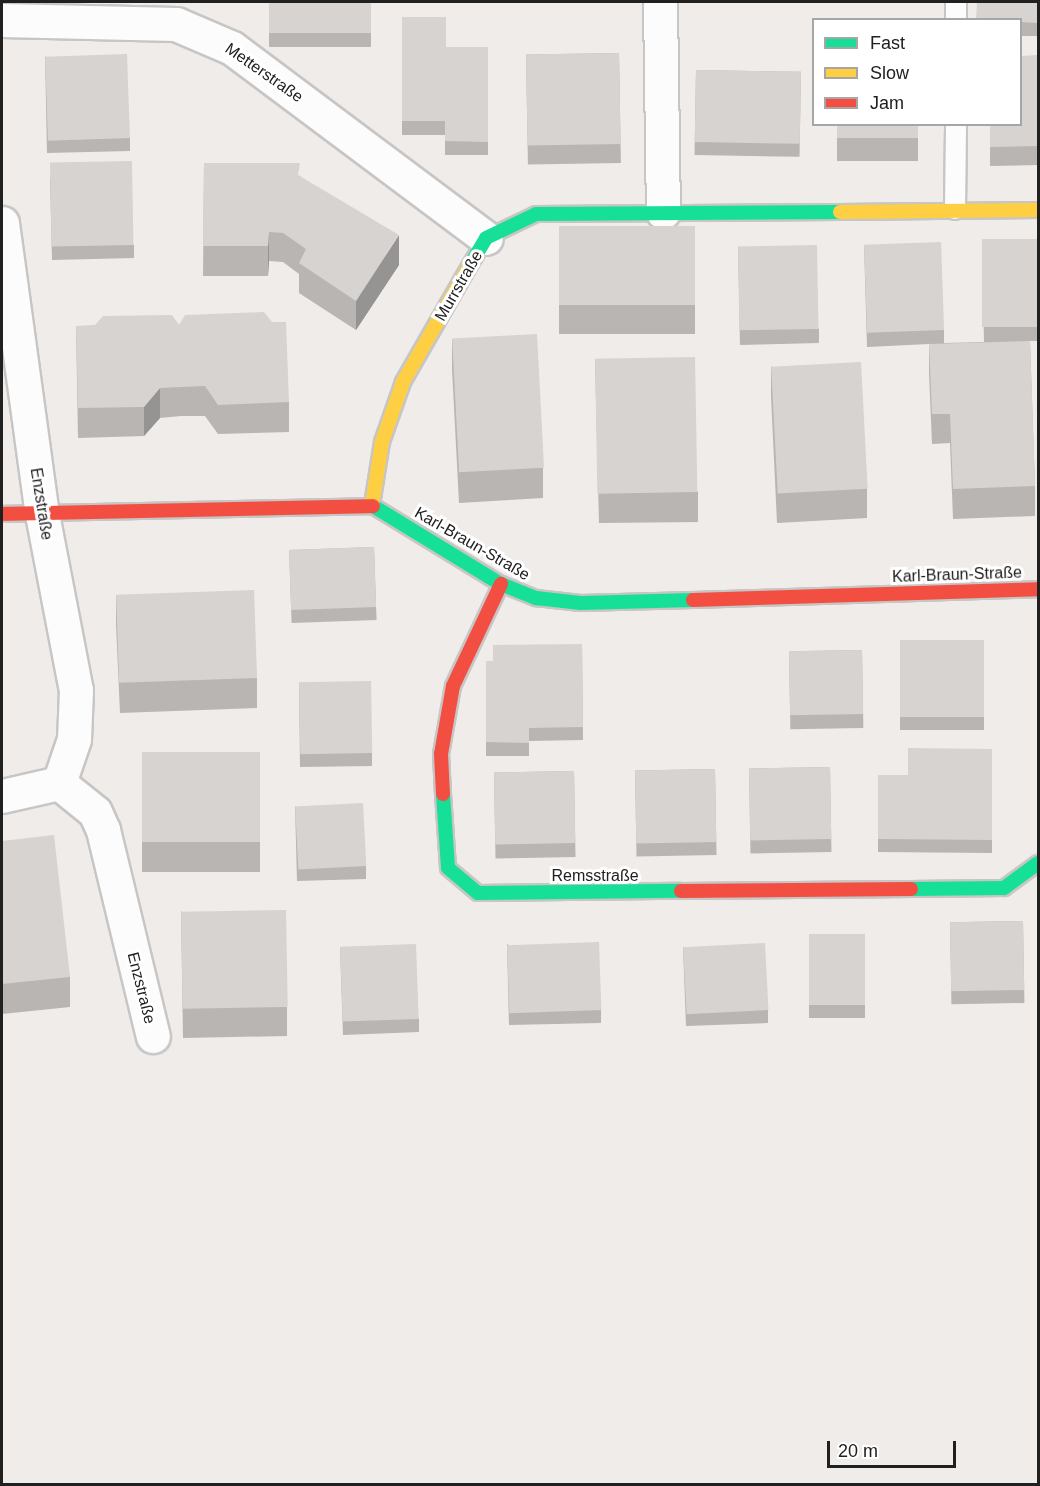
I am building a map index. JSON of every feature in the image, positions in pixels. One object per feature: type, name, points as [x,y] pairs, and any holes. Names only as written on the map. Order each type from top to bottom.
[{"type":"street","points":[[660,2],[663,212]]},
{"type":"street","name":"Metterstraße","points":[[2,20],[176,24],[232,48],[486,238]]},
{"type":"street","name":"Murrstraße","points":[[372,505],[382,442],[403,382],[486,238],[536,214],[1038,210]]},
{"type":"street","name":"Enzstraße","points":[[2,222],[42,514],[76,690],[74,739],[59,783],[95,812],[103,830],[153,1036]]},
{"type":"street","points":[[2,514],[372,505]]},
{"type":"street","name":"Karl-Braun-Straße","points":[[372,505],[501,584],[536,598],[581,603],[1038,589]]},
{"type":"street","name":"Remsstraße","points":[[501,584],[453,686],[441,754],[448,868],[478,893],[1004,888],[1038,863]]},
{"type":"street","points":[[2,796],[59,783]]},
{"type":"lane","points":[[956,2],[956,18]]},
{"type":"lane","points":[[955,209],[956,126]]},
{"type":"building","points":[[269,2],[371,2],[371,33],[269,33]]},
{"type":"building","points":[[977,2],[1038,2],[1038,23],[1022,22],[1022,18],[976,18]]},
{"type":"building","points":[[402,17],[446,17],[446,47],[488,47],[488,142],[445,141],[445,121],[402,121]]},
{"type":"building","points":[[619,53],[621,144],[528,146],[526,55]]},
{"type":"building","points":[[127,54],[130,138],[48,141],[45,57]]},
{"type":"building","points":[[1038,55],[1038,146],[990,147],[990,126],[1022,126],[1022,56]]},
{"type":"building","points":[[696,70],[801,72],[800,144],[695,142]]},
{"type":"building","points":[[837,126],[918,126],[918,138],[837,138]]},
{"type":"building","points":[[132,161],[133,245],[51,246],[50,162]]},
{"type":"building","points":[[204,163],[300,163],[298,175],[399,235],[356,301],[299,263],[306,249],[283,233],[269,232],[268,246],[203,246]]},
{"type":"building","points":[[559,226],[695,226],[695,305],[559,305]]},
{"type":"building","points":[[982,239],[1038,239],[1038,327],[982,327]]},
{"type":"building","points":[[941,242],[944,330],[867,333],[864,245]]},
{"type":"building","points":[[817,245],[818,329],[739,330],[738,246]]},
{"type":"building","points":[[264,312],[272,322],[286,322],[289,402],[218,405],[205,386],[160,388],[144,407],[78,408],[76,326],[95,325],[103,316],[172,315],[179,325],[185,315]]},
{"type":"building","points":[[537,334],[544,468],[459,472],[452,338]]},
{"type":"building","points":[[1030,341],[1035,486],[953,489],[950,414],[932,414],[929,344]]},
{"type":"building","points":[[695,357],[697,492],[597,494],[595,359]]},
{"type":"building","points":[[861,362],[868,489],[778,494],[771,367]]},
{"type":"building","points":[[374,547],[376,607],[291,610],[289,550]]},
{"type":"building","points":[[254,590],[257,678],[119,683],[116,595]]},
{"type":"building","points":[[900,640],[984,640],[984,717],[900,717]]},
{"type":"building","points":[[582,644],[583,727],[529,728],[529,743],[486,742],[486,661],[493,661],[493,645]]},
{"type":"building","points":[[862,650],[863,714],[790,715],[789,651]]},
{"type":"building","points":[[371,681],[372,753],[300,754],[299,682]]},
{"type":"building","points":[[908,748],[992,749],[992,840],[878,839],[878,775],[908,775]]},
{"type":"building","points":[[142,752],[260,752],[260,842],[142,842]]},
{"type":"building","points":[[830,767],[831,839],[750,840],[749,768]]},
{"type":"building","points":[[715,769],[716,842],[636,843],[635,770]]},
{"type":"building","points":[[574,771],[575,843],[495,844],[494,772]]},
{"type":"building","points":[[363,803],[366,866],[298,869],[295,807]]},
{"type":"building","points":[[54,835],[70,977],[2,984],[2,841]]},
{"type":"building","points":[[286,910],[288,1007],[183,1009],[181,912]]},
{"type":"building","points":[[1023,921],[1024,990],[951,991],[950,922]]},
{"type":"building","points":[[809,934],[865,934],[865,1005],[809,1005]]},
{"type":"building","points":[[599,942],[601,1010],[509,1013],[507,945]]},
{"type":"building","points":[[765,943],[769,1010],[687,1014],[683,947]]},
{"type":"building","points":[[416,944],[419,1019],[343,1022],[340,947]]},
{"type":"traffic: fast","points":[[470,265],[486,238],[536,214],[840,212]]},
{"type":"traffic: fast","points":[[373,506],[501,584],[536,598],[581,603],[693,600]]},
{"type":"traffic: fast","points":[[443,794],[448,868],[478,893],[681,891]]},
{"type":"traffic: fast","points":[[911,889],[1004,888],[1038,863]]},
{"type":"traffic: slow","points":[[840,212],[1038,210]]},
{"type":"traffic: slow","points":[[372,505],[382,442],[403,382],[470,265]]},
{"type":"traffic: jam","points":[[2,514],[373,506]]},
{"type":"traffic: jam","points":[[443,794],[441,754],[453,686],[501,584]]},
{"type":"traffic: jam","points":[[693,600],[1038,589]]},
{"type":"traffic: jam","points":[[681,891],[911,889]]}]
